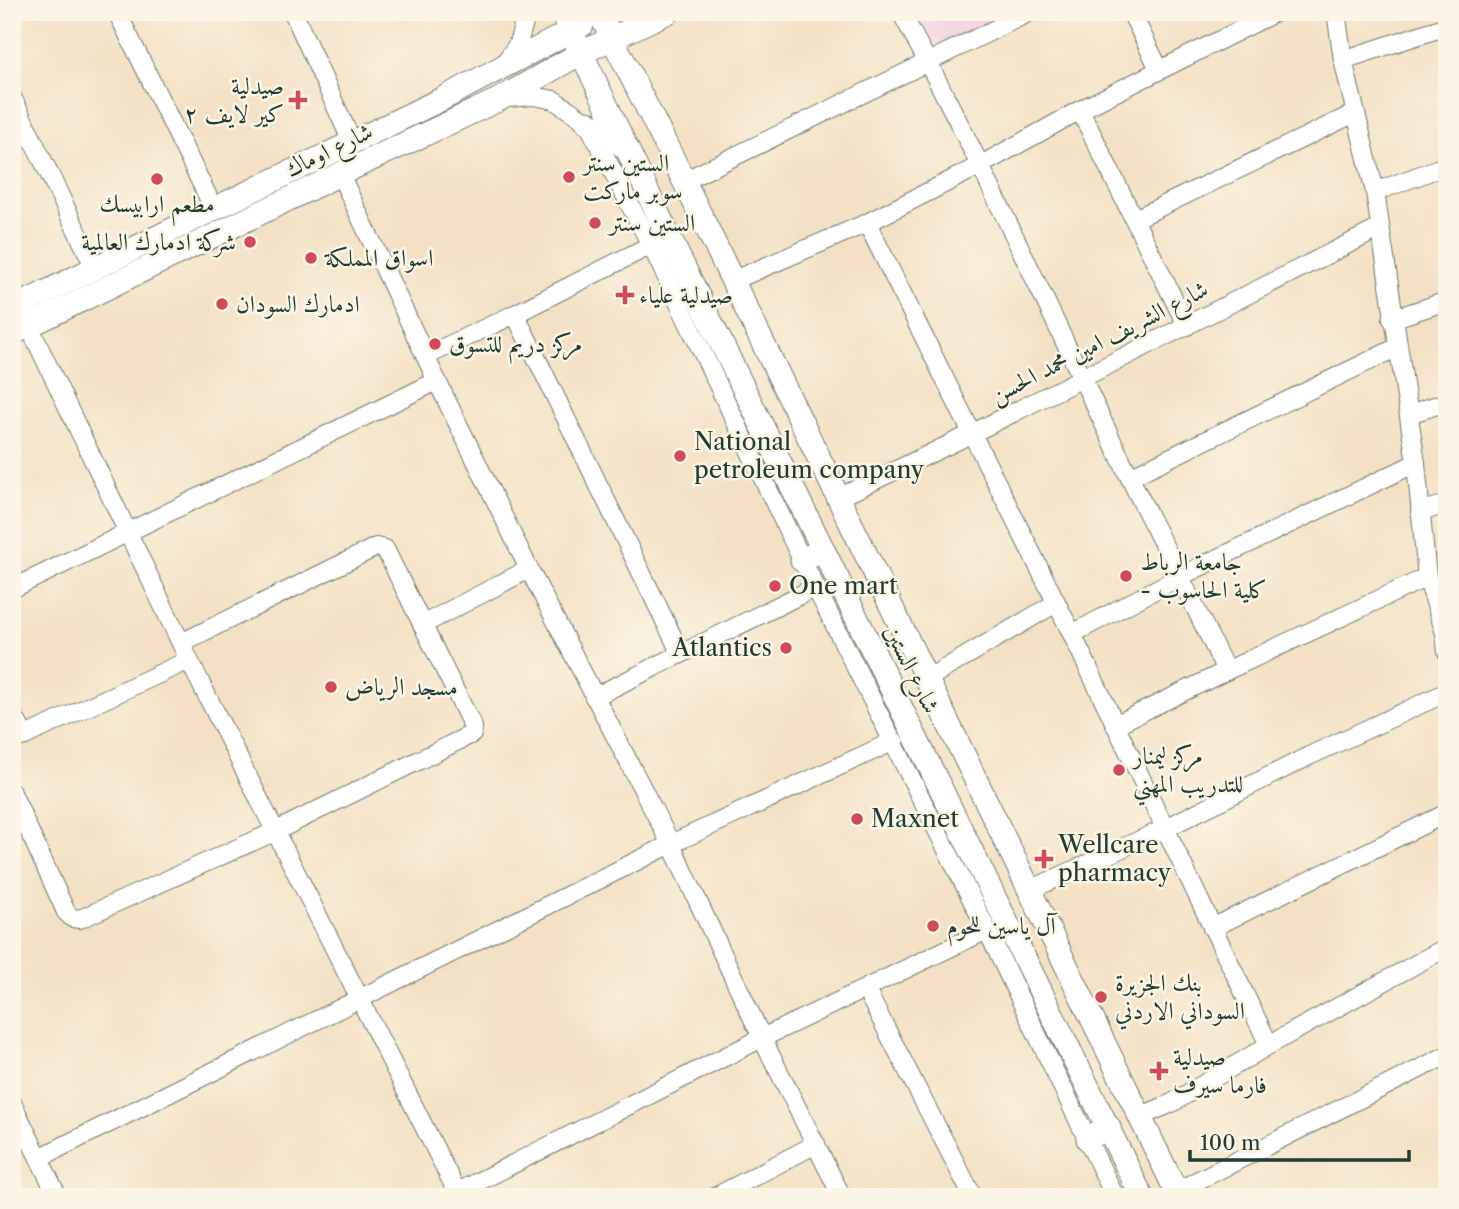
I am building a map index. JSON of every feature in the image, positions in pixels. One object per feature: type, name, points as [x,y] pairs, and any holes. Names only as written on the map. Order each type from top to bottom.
[{"type":"main road","name":"شارع اوماك","points":[[12,309],[500,70],[567,21],[602,13]]},
{"type":"main road","name":"شارع الستين","points":[[602,13],[1178,1194]]},
{"type":"main road","name":"شارع اوماك","points":[[20,330],[500,99],[581,53],[663,13]]},
{"type":"main road","name":"شارع الستين","points":[[567,21],[823,550],[1142,1197]]},
{"type":"main road","points":[[587,122],[612,136],[630,153]]},
{"type":"main road","points":[[802,560],[823,550]]},
{"type":"main road","points":[[920,746],[951,730]]},
{"type":"main road","points":[[937,780],[968,765]]},
{"type":"main road","points":[[1088,1139],[1109,1127]]},
{"type":"street","points":[[117,12],[214,209]]},
{"type":"street","points":[[293,12],[352,142]]},
{"type":"street","points":[[500,70],[518,44],[527,12]]},
{"type":"street","points":[[897,12],[902,14],[929,63],[981,165],[1226,671]]},
{"type":"street","points":[[684,181],[1030,12]]},
{"type":"street","points":[[1130,12],[1159,69]]},
{"type":"street","points":[[733,281],[867,223],[1159,69],[1276,12]]},
{"type":"street","points":[[1336,12],[1343,60],[1375,192],[1392,319],[1416,463],[1427,577],[1445,633],[1447,652]]},
{"type":"street","points":[[1343,60],[1447,26]]},
{"type":"street","points":[[500,99],[534,96],[554,100],[587,122],[651,245],[802,560],[987,930],[1115,1197]]},
{"type":"street","points":[[12,97],[95,268]]},
{"type":"street","points":[[1080,110],[1187,326]]},
{"type":"street","points":[[1135,219],[1355,113]]},
{"type":"street","points":[[12,142],[30,133]]},
{"type":"street","points":[[1375,192],[1447,164]]},
{"type":"street","points":[[340,174],[529,569],[671,844],[762,1038],[842,1197]]},
{"type":"street","points":[[867,223],[1072,634],[1269,1045]]},
{"type":"street","name":"شارع الشريف امين محمد الحسن","points":[[838,498],[1380,228]]},
{"type":"street","points":[[426,356],[651,245]]},
{"type":"street","points":[[1392,319],[1447,301]]},
{"type":"street","points":[[515,314],[681,654]]},
{"type":"street","points":[[20,330],[127,532],[359,999],[452,1194],[762,1038],[987,930]]},
{"type":"street","points":[[1130,477],[1398,347]]},
{"type":"street","points":[[12,589],[437,381]]},
{"type":"street","points":[[1409,414],[1447,402]]},
{"type":"street","points":[[1072,634],[1181,576],[1416,463]]},
{"type":"street","points":[[1420,512],[1447,504]]},
{"type":"street","points":[[12,793],[66,912],[72,918],[80,919],[274,832],[472,734],[473,727],[386,549],[381,547],[376,547],[181,643]]},
{"type":"street","points":[[422,625],[529,569]]},
{"type":"street","points":[[1115,725],[1427,577]]},
{"type":"street","points":[[594,698],[816,587]]},
{"type":"street","points":[[927,679],[1056,603]]},
{"type":"street","points":[[12,713],[19,737],[189,660]]},
{"type":"street","points":[[1030,890],[1164,829],[1309,756],[1447,692]]},
{"type":"street","points":[[39,1157],[671,844],[894,741]]},
{"type":"street","points":[[1212,928],[1447,813]]},
{"type":"street","points":[[1139,1118],[1447,947]]},
{"type":"street","points":[[866,990],[973,1197]]},
{"type":"street","points":[[1178,1194],[1447,1055]]},
{"type":"street","points":[[12,1103],[58,1197]]},
{"type":"street","points":[[715,1197],[816,1144]]},
{"type":"shaded area","points":[[912,12],[1016,12],[934,55]]},
{"type":"place","name":"صيدلية كير لايف ٢","points":[[298,100]]},
{"type":"place","name":"الستين سنتر سوبر ماركت","points":[[569,177]]},
{"type":"place","name":"مطعم ارابيسك","points":[[157,179]]},
{"type":"place","name":"الستين سنتر","points":[[595,223]]},
{"type":"place","name":"شركة ادمارك العالمية","points":[[250,242]]},
{"type":"place","name":"اسواق المملكة","points":[[311,258]]},
{"type":"place","name":"صيدلية علياء","points":[[625,295]]},
{"type":"place","name":"ادمارك السودان","points":[[222,304]]},
{"type":"place","name":"مركز دريم للتسوق","points":[[435,344]]},
{"type":"place","name":"National petroleum company","points":[[680,456]]},
{"type":"place","name":"جامعة الرباط - كلية الحاسوب","points":[[1126,576]]},
{"type":"place","name":"One mart","points":[[775,586]]},
{"type":"place","name":"Atlantics","points":[[786,648]]},
{"type":"place","name":"مسجد الرياض","points":[[331,687]]},
{"type":"place","name":"مركز ليمنار للتدريب المهني","points":[[1119,770]]},
{"type":"place","name":"Maxnet","points":[[857,819]]},
{"type":"place","name":"Wellcare pharmacy","points":[[1044,859]]},
{"type":"place","name":"آل ياسين للحوم","points":[[933,926]]},
{"type":"place","name":"بنك الجزيرة السوداني الاردني","points":[[1101,997]]},
{"type":"place","name":"صيدلية فارما سيرف","points":[[1159,1071]]}]
